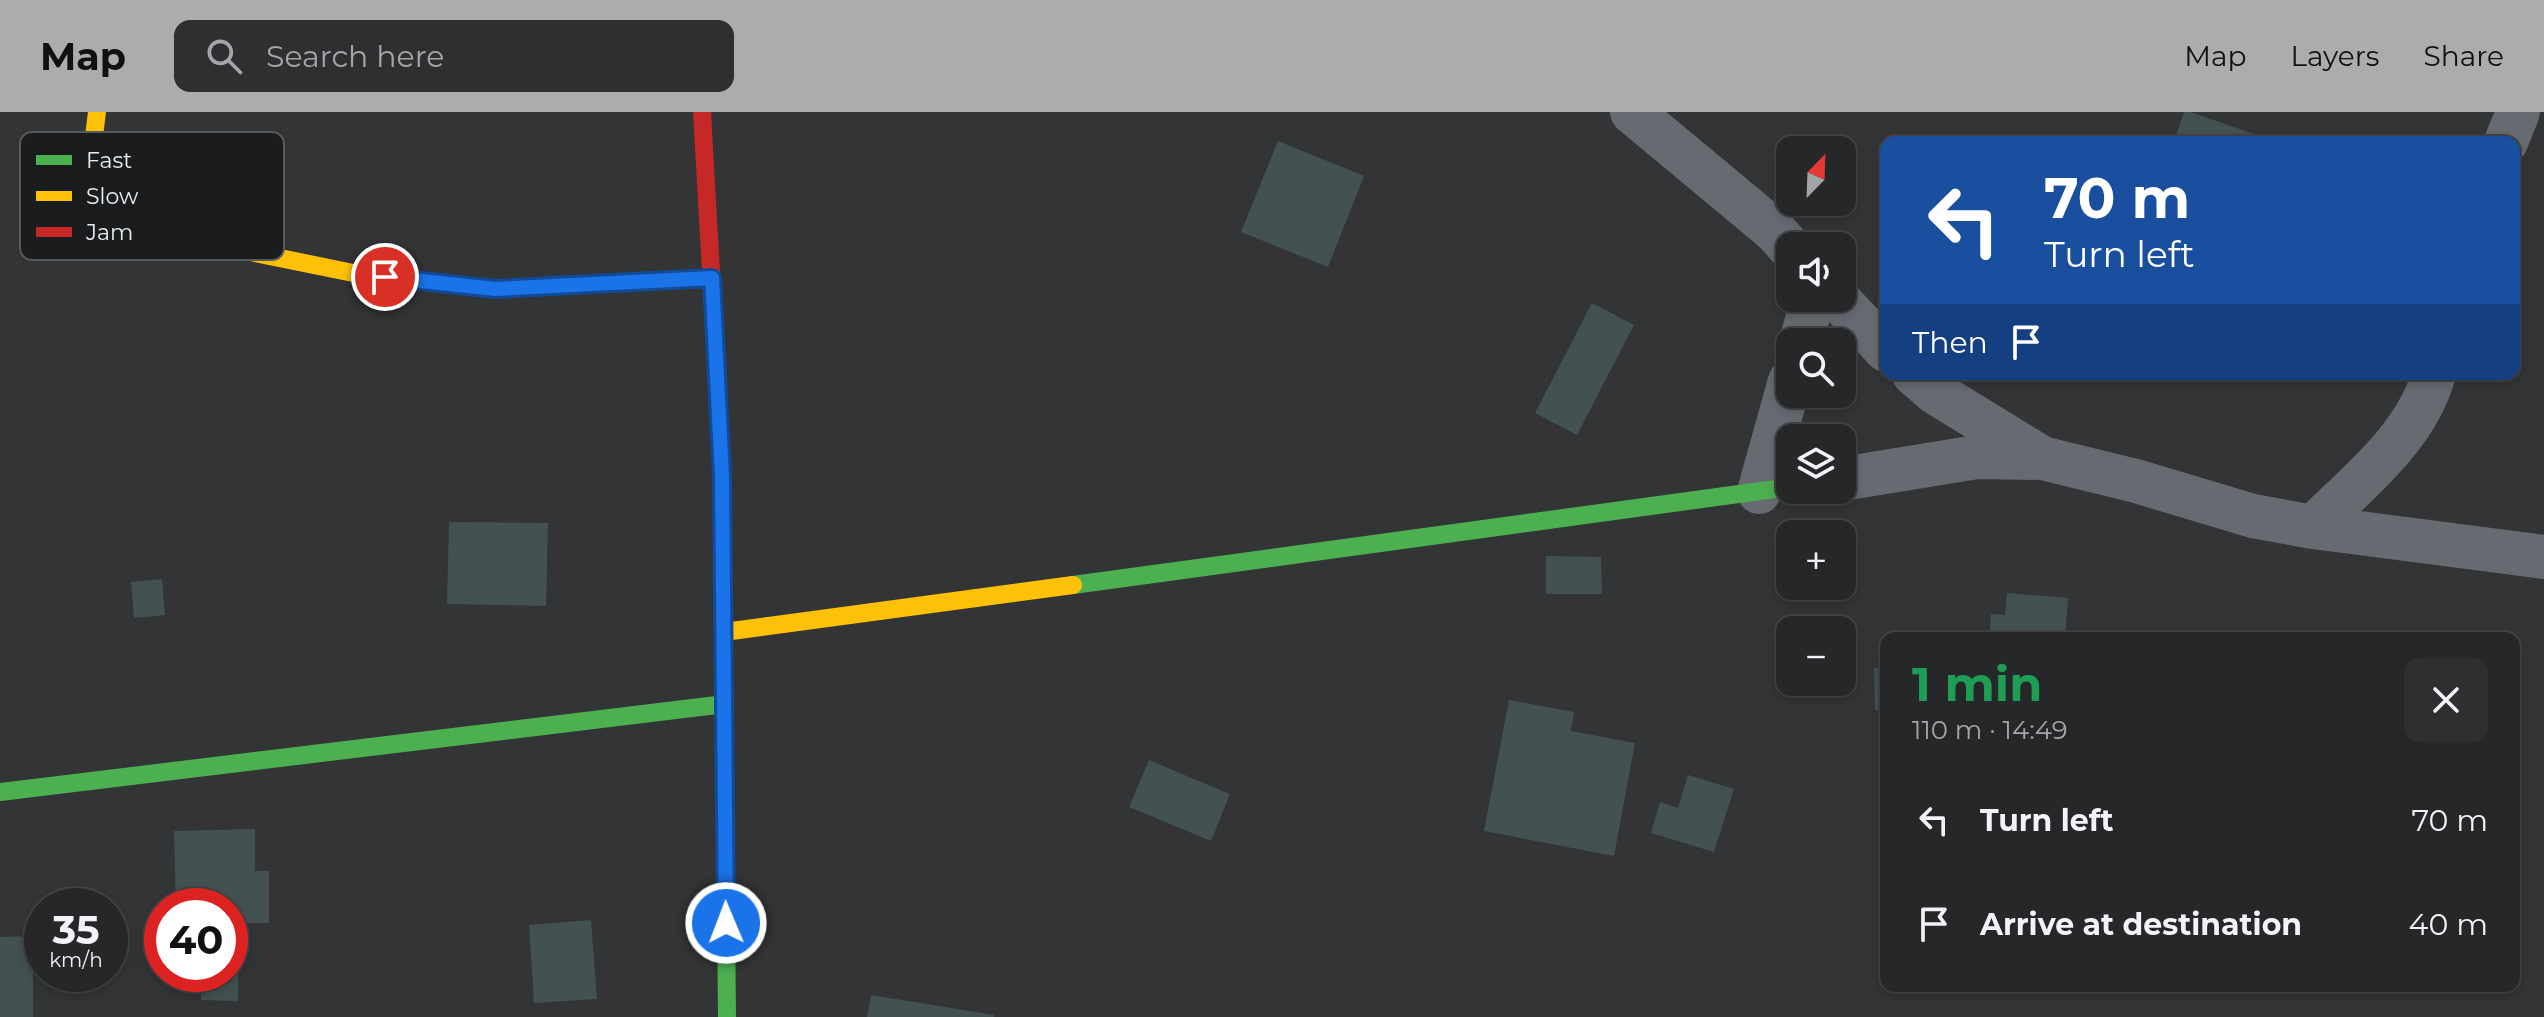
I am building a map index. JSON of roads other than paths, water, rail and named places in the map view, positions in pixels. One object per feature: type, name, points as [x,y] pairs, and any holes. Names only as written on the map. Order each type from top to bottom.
[{"type":"street","points":[[95,132],[97,112]]},
{"type":"street","points":[[702,112],[722,476],[727,1017]]},
{"type":"street","points":[[1632,112],[1776,232]]},
{"type":"street","points":[[2508,136],[2518,112]]},
{"type":"street","points":[[284,259],[358,274],[495,289],[712,278]]},
{"type":"street","points":[[1850,312],[1880,344]]},
{"type":"street","points":[[1921,380],[1936,393],[2042,458]]},
{"type":"street","points":[[2313,527],[2399,441],[2432,380]]},
{"type":"street","points":[[724,632],[1774,490],[1786,408]]},
{"type":"street","points":[[1856,477],[1977,457],[2042,458],[2136,481],[2253,516],[2313,527],[2544,557]]},
{"type":"street","points":[[0,792],[725,704]]}]
